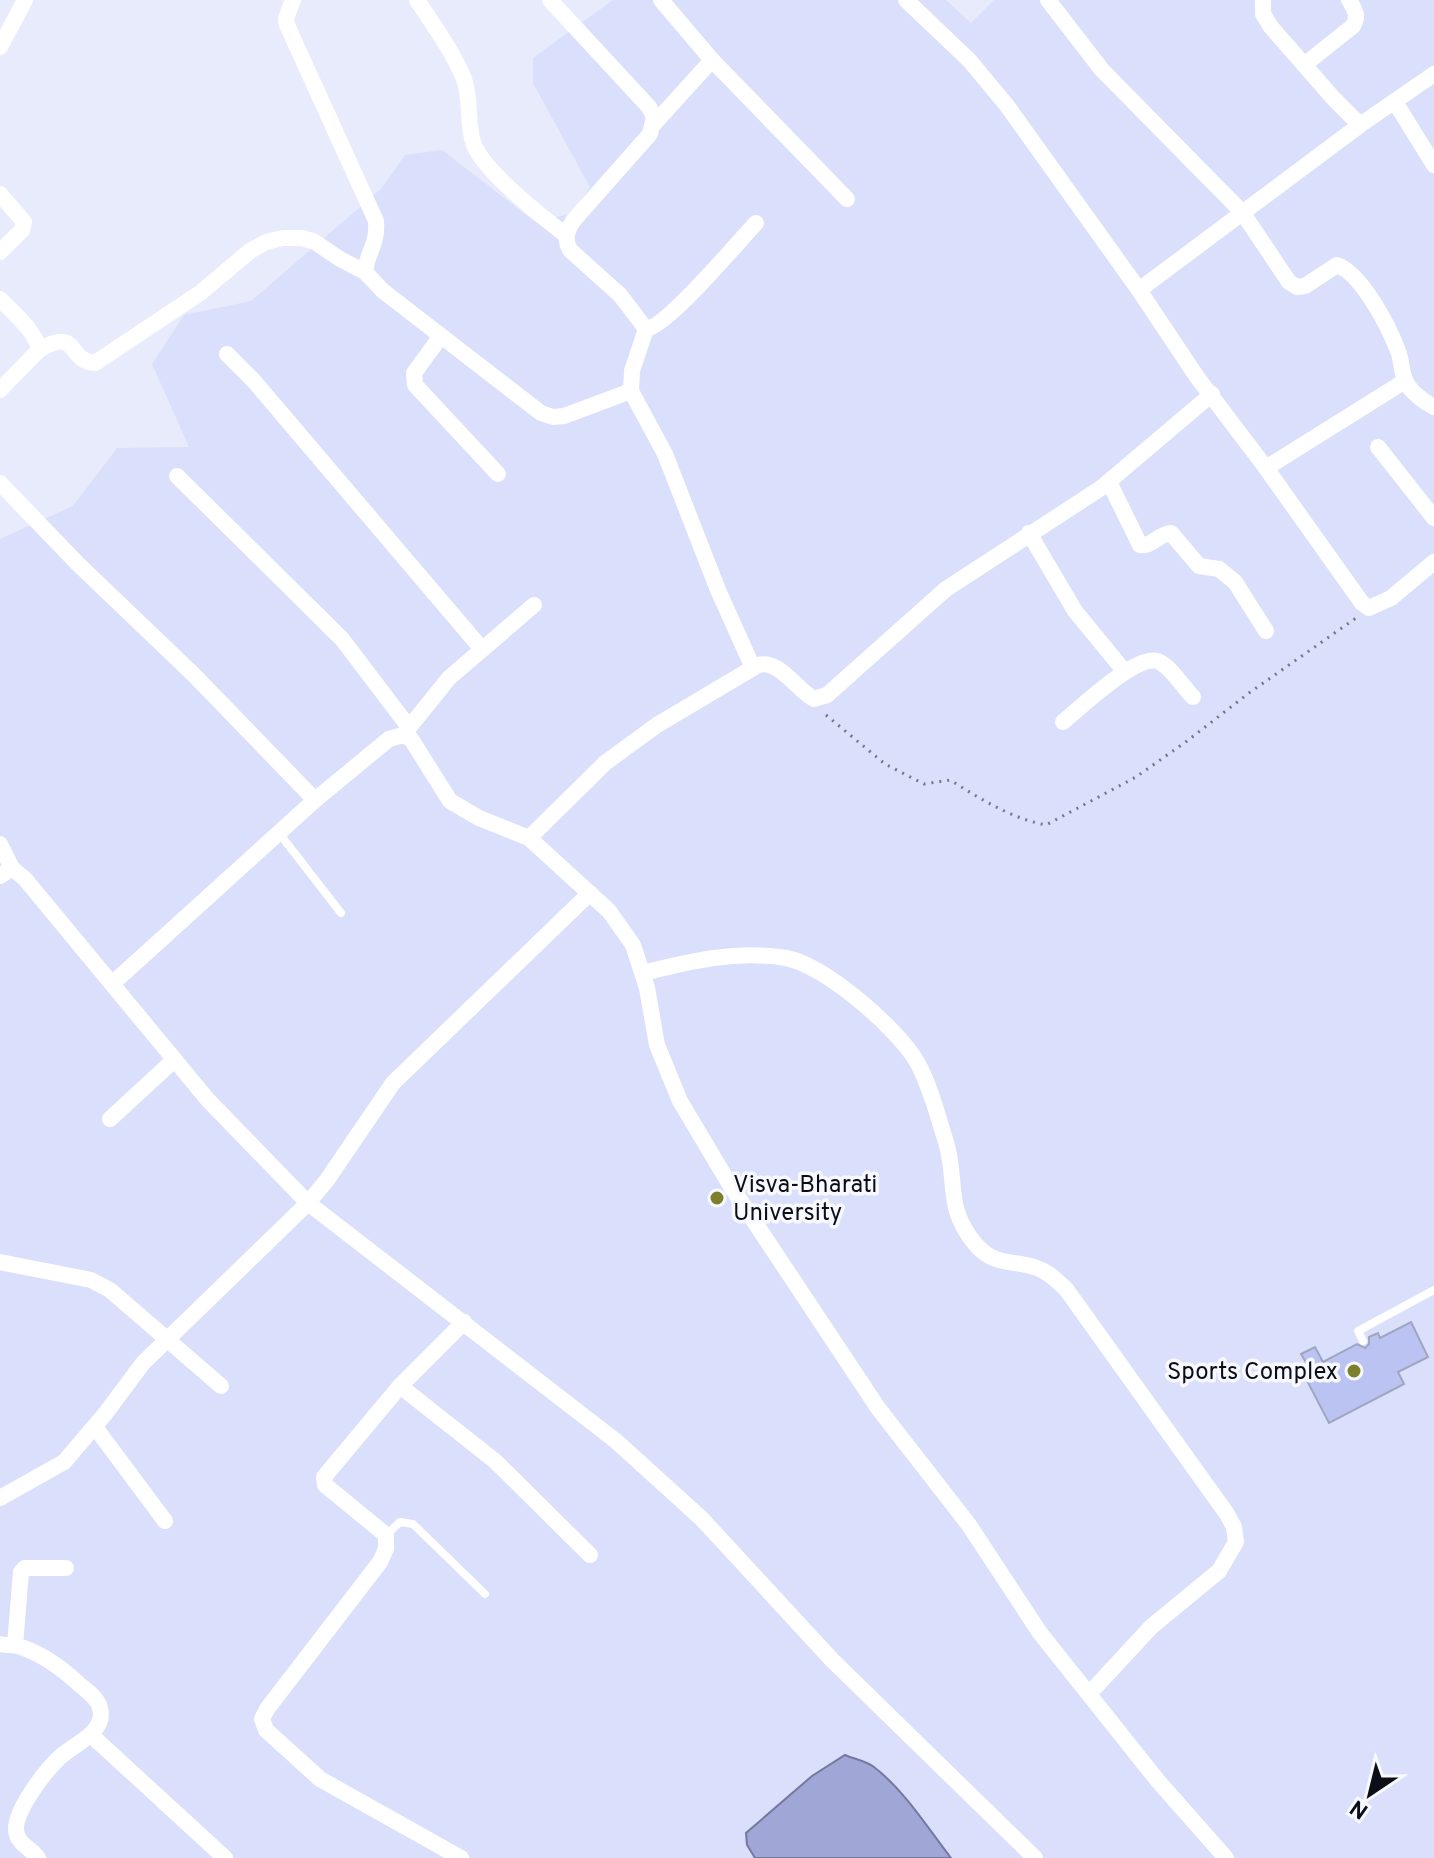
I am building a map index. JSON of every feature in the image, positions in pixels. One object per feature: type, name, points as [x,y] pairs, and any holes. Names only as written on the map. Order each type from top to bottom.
[{"type":"street","points":[[0,47],[25,0]]},
{"type":"street","points":[[293,0],[286,18],[287,25],[376,221],[376,243],[365,272]]},
{"type":"street","points":[[417,0],[464,79],[468,95],[468,124],[475,148],[512,189],[566,235],[570,250],[620,295],[646,329]]},
{"type":"street","points":[[550,0],[649,107],[654,124]]},
{"type":"street","points":[[661,0],[712,60],[847,199]]},
{"type":"street","points":[[906,0],[970,61],[1008,107],[1197,377],[1362,603],[1369,608],[1391,598],[1434,562]]},
{"type":"street","points":[[1048,0],[1102,70],[1242,212],[1289,282],[1297,287],[1305,286],[1337,265],[1353,274],[1399,353],[1405,381],[1434,407]]},
{"type":"street","points":[[1263,0],[1263,14],[1271,27],[1360,125]]},
{"type":"street","points":[[1304,65],[1353,26],[1357,20],[1356,12],[1349,0]]},
{"type":"street","points":[[566,235],[573,221],[712,60]]},
{"type":"street","points":[[1139,290],[1360,125],[1434,74]]},
{"type":"street","points":[[1395,102],[1434,165]]},
{"type":"street","points":[[0,194],[24,222],[22,230],[0,252]]},
{"type":"street","points":[[646,329],[653,329],[671,313],[756,223]]},
{"type":"street","points":[[0,390],[39,350],[55,341],[62,341],[89,362],[104,359],[146,327],[200,293],[250,251],[266,242],[302,238],[315,242],[365,272],[383,291],[541,413],[553,417],[564,416],[631,391]]},
{"type":"street","points":[[0,299],[32,334],[39,350]]},
{"type":"street","points":[[646,329],[632,371],[631,391],[665,454],[718,590],[753,668]]},
{"type":"street","points":[[441,336],[414,373],[415,385],[498,474]]},
{"type":"street","points":[[227,354],[253,380],[481,648]]},
{"type":"street","points":[[1266,468],[1405,381]]},
{"type":"street","points":[[529,838],[605,763],[657,725],[753,668],[765,663],[775,667],[814,699],[827,695],[946,589],[1109,482],[1212,394]]},
{"type":"street","points":[[1378,447],[1434,518]]},
{"type":"street","points":[[177,476],[342,639],[406,730],[450,801],[479,818],[529,838],[609,911],[633,945],[643,973],[657,1045],[680,1101],[730,1185],[878,1408],[969,1525],[1040,1633],[1226,1858]]},
{"type":"street","points":[[1109,482],[1140,545],[1148,546],[1160,536],[1171,533],[1199,566],[1219,569],[1235,582],[1266,631]]},
{"type":"street","points":[[0,483],[315,800]]},
{"type":"street","points":[[1029,533],[1075,611],[1125,672]]},
{"type":"street","points":[[112,984],[315,800],[389,739],[406,730],[449,678],[534,605]]},
{"type":"street","points":[[1063,722],[1125,672],[1155,660],[1164,665],[1193,697]]},
{"type":"street","points":[[0,844],[6,872],[25,879],[208,1100],[308,1203],[616,1441],[702,1519],[832,1660],[1035,1858]]},
{"type":"street","points":[[1,1496],[64,1462],[95,1427],[143,1363],[308,1203],[393,1083],[590,893]]},
{"type":"street","points":[[643,973],[710,956],[788,958],[810,966],[857,997],[917,1062],[947,1146],[952,1202],[976,1244],[999,1262],[1035,1267],[1066,1289],[1227,1514],[1234,1527],[1236,1542],[1219,1571],[1151,1627],[1089,1694]]},
{"type":"street","points":[[110,1119],[174,1060]]},
{"type":"street","points":[[0,1262],[91,1280],[130,1306],[221,1386]]},
{"type":"street","points":[[461,1858],[320,1779],[266,1730],[262,1719],[380,1562],[386,1549],[386,1535],[325,1485],[324,1477],[400,1386],[464,1322]]},
{"type":"street","points":[[400,1386],[495,1461],[590,1555]]},
{"type":"street","points":[[95,1427],[165,1521]]},
{"type":"street","points":[[38,1858],[19,1841],[16,1832],[19,1815],[60,1757],[91,1735],[101,1718],[100,1708],[95,1699],[42,1656],[7,1645],[21,1572],[25,1568],[66,1568]]},
{"type":"street","points":[[91,1735],[225,1858]]},
{"type":"lane","points":[[279,833],[341,913]]},
{"type":"lane","points":[[1363,1341],[1358,1331],[1434,1290]]},
{"type":"lane","points":[[386,1535],[400,1522],[413,1524],[485,1594]]},
{"type":"path","points":[[814,699],[825,714],[885,764],[924,784],[950,780],[993,807],[1026,821],[1046,825],[1136,777],[1369,608]]},
{"type":"shaded area","name":"Visva-Bharati University","points":[[613,0],[946,0],[971,23],[994,0],[1434,0],[1434,1858],[0,1858],[0,539],[73,506],[117,448],[189,447],[152,364],[184,315],[251,301],[381,189],[405,155],[442,150],[534,221],[572,214],[590,187],[533,83],[533,58]]},
{"type":"water","points":[[845,1755],[871,1765],[896,1787],[951,1858],[755,1858],[747,1845],[746,1833],[812,1776]]},
{"type":"building","name":"Sports Complex","points":[[1411,1322],[1428,1357],[1398,1372],[1404,1384],[1329,1423],[1303,1373],[1310,1369],[1301,1354],[1315,1347],[1323,1362],[1357,1344],[1365,1348],[1369,1337],[1378,1333],[1380,1338]]},
{"type":"place","name":"Visva-Bharati University","points":[[717,1198]]},
{"type":"place","name":"Sports Complex","points":[[1354,1371]]}]
